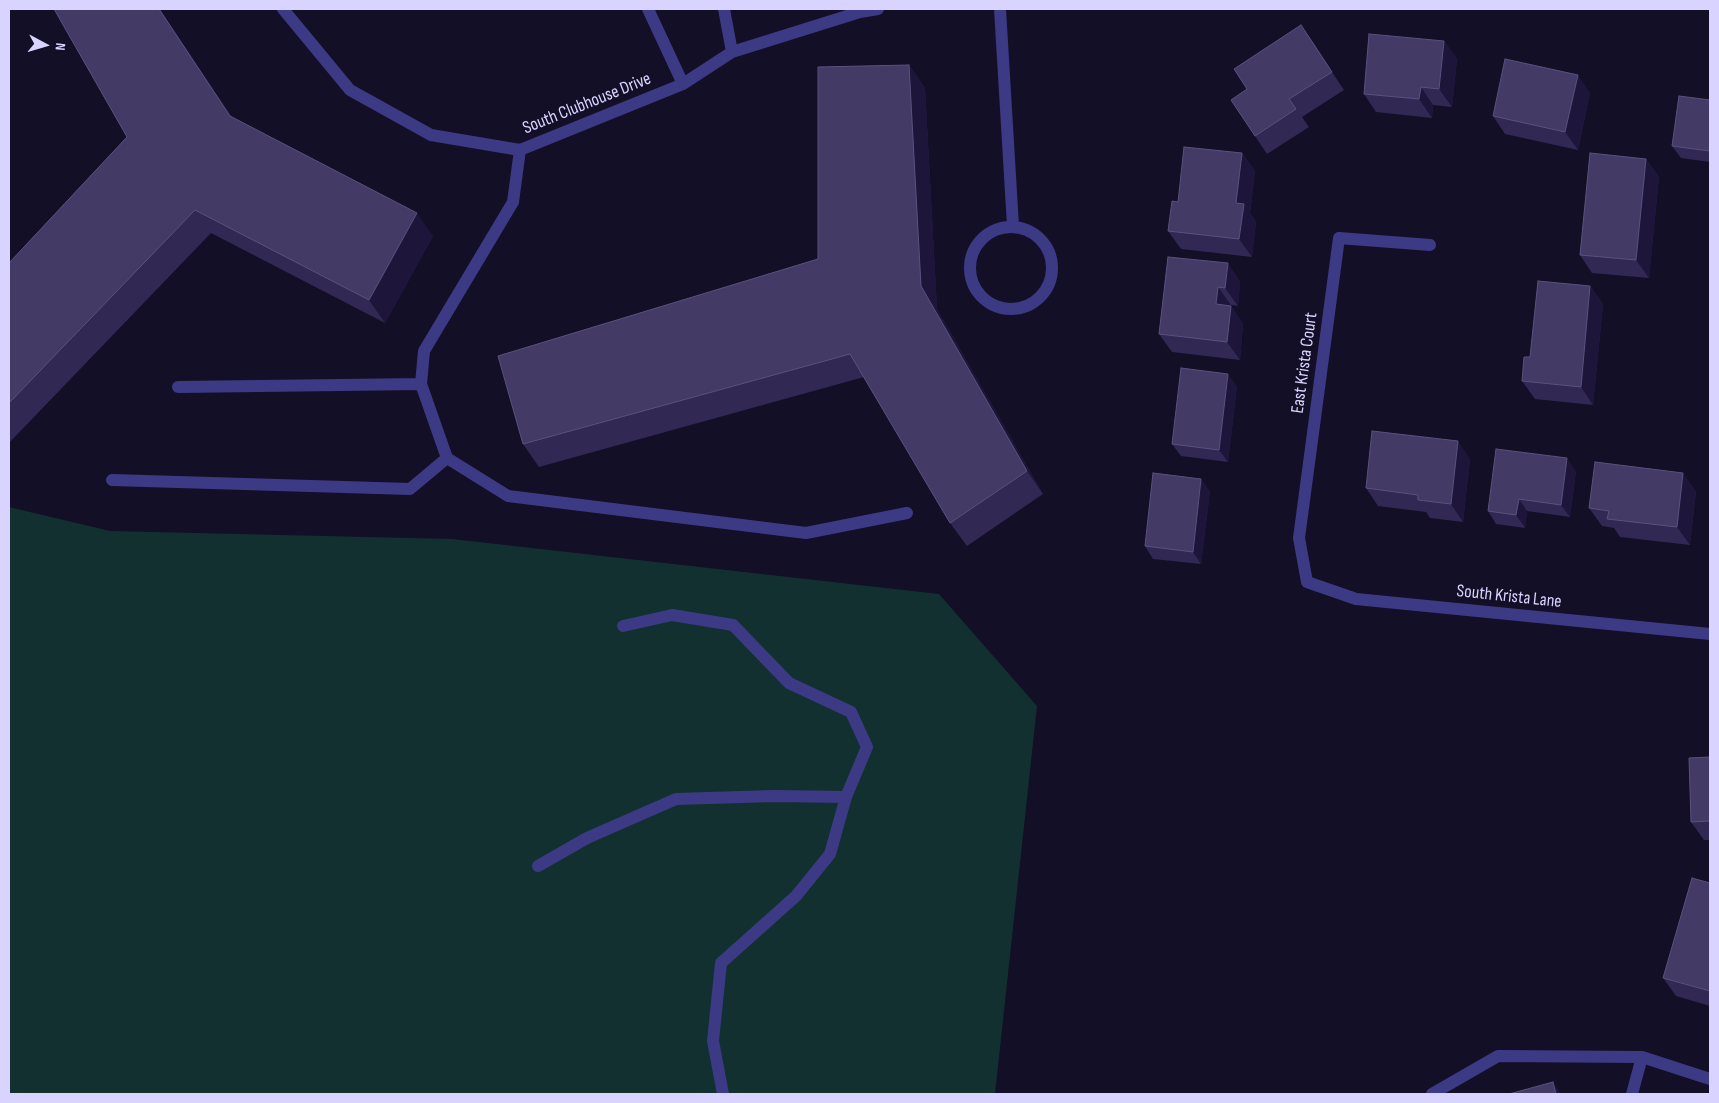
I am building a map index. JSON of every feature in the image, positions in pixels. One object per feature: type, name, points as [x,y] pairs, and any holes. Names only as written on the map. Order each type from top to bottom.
[{"type":"street","name":"South Clubhouse Drive","points":[[283,9],[350,90],[431,135],[520,150],[683,84],[732,52],[860,12],[878,9]]},
{"type":"street","points":[[648,9],[683,84]]},
{"type":"street","points":[[724,9],[732,52]]},
{"type":"street","points":[[1000,9],[1013,226]]},
{"type":"street","points":[[520,150],[513,202],[424,351],[421,384],[447,458],[508,496],[806,534],[907,513]]},
{"type":"street","points":[[1013,226],[1027,229],[1039,237],[1047,248],[1052,261],[1052,275],[1047,288],[1038,299],[1026,306],[1013,309],[999,308],[987,302],[978,292],[972,280],[969,267],[972,254],[978,242],[988,233],[1000,228],[1013,226]]},
{"type":"street","name":"East Krista Court","points":[[1307,582],[1299,538],[1339,238],[1430,245]]},
{"type":"street","points":[[178,387],[421,384]]},
{"type":"street","points":[[112,480],[410,489],[447,458]]},
{"type":"street","name":"South Krista Lane","points":[[1307,582],[1356,599],[1710,634]]},
{"type":"street","points":[[622,626],[672,615],[733,625],[789,683],[851,712],[867,747],[846,796],[830,854],[796,896],[721,963],[712,1041],[723,1094]]},
{"type":"street","points":[[538,866],[587,838],[676,798],[846,796]]},
{"type":"street","points":[[1432,1094],[1498,1056],[1642,1057],[1710,1079]]},
{"type":"street","points":[[1632,1094],[1642,1057]]},
{"type":"green space","points":[[9,507],[110,531],[452,539],[939,594],[1037,706],[995,1094],[9,1094]]},
{"type":"building","points":[[54,9],[159,9],[230,116],[417,213],[369,300],[195,210],[9,403],[9,263],[127,137]]},
{"type":"building","points":[[1301,25],[1332,72],[1289,99],[1296,109],[1255,136],[1231,100],[1247,89],[1234,69]]},
{"type":"building","points":[[1369,34],[1444,41],[1439,89],[1421,87],[1419,99],[1364,94]]},
{"type":"building","points":[[1505,59],[1578,75],[1565,132],[1493,116]]},
{"type":"building","points":[[909,65],[921,286],[1027,471],[950,523],[850,354],[523,444],[498,356],[818,259],[818,67]]},
{"type":"building","points":[[1679,96],[1710,100],[1710,151],[1672,146]]},
{"type":"building","points":[[1184,147],[1242,153],[1236,203],[1244,204],[1239,239],[1168,231],[1172,201],[1178,202]]},
{"type":"building","points":[[1590,153],[1646,159],[1636,260],[1580,255]]},
{"type":"building","points":[[1168,257],[1228,263],[1225,288],[1218,287],[1216,304],[1231,306],[1227,342],[1159,334]]},
{"type":"building","points":[[1538,281],[1590,286],[1581,387],[1522,381],[1524,357],[1530,357]]},
{"type":"building","points":[[1181,368],[1228,374],[1219,450],[1172,444]]},
{"type":"building","points":[[1372,431],[1458,441],[1451,504],[1418,500],[1418,495],[1366,488]]},
{"type":"building","points":[[1496,449],[1567,458],[1561,505],[1519,499],[1516,515],[1488,511]]},
{"type":"building","points":[[1595,462],[1683,473],[1677,527],[1607,519],[1609,511],[1589,508]]},
{"type":"building","points":[[1153,473],[1201,479],[1193,552],[1145,546]]},
{"type":"building","points":[[1710,757],[1710,821],[1691,822],[1689,758]]},
{"type":"building","points":[[1692,878],[1710,883],[1710,991],[1663,978]]},
{"type":"building","points":[[1553,1082],[1556,1094],[1509,1094]]}]
